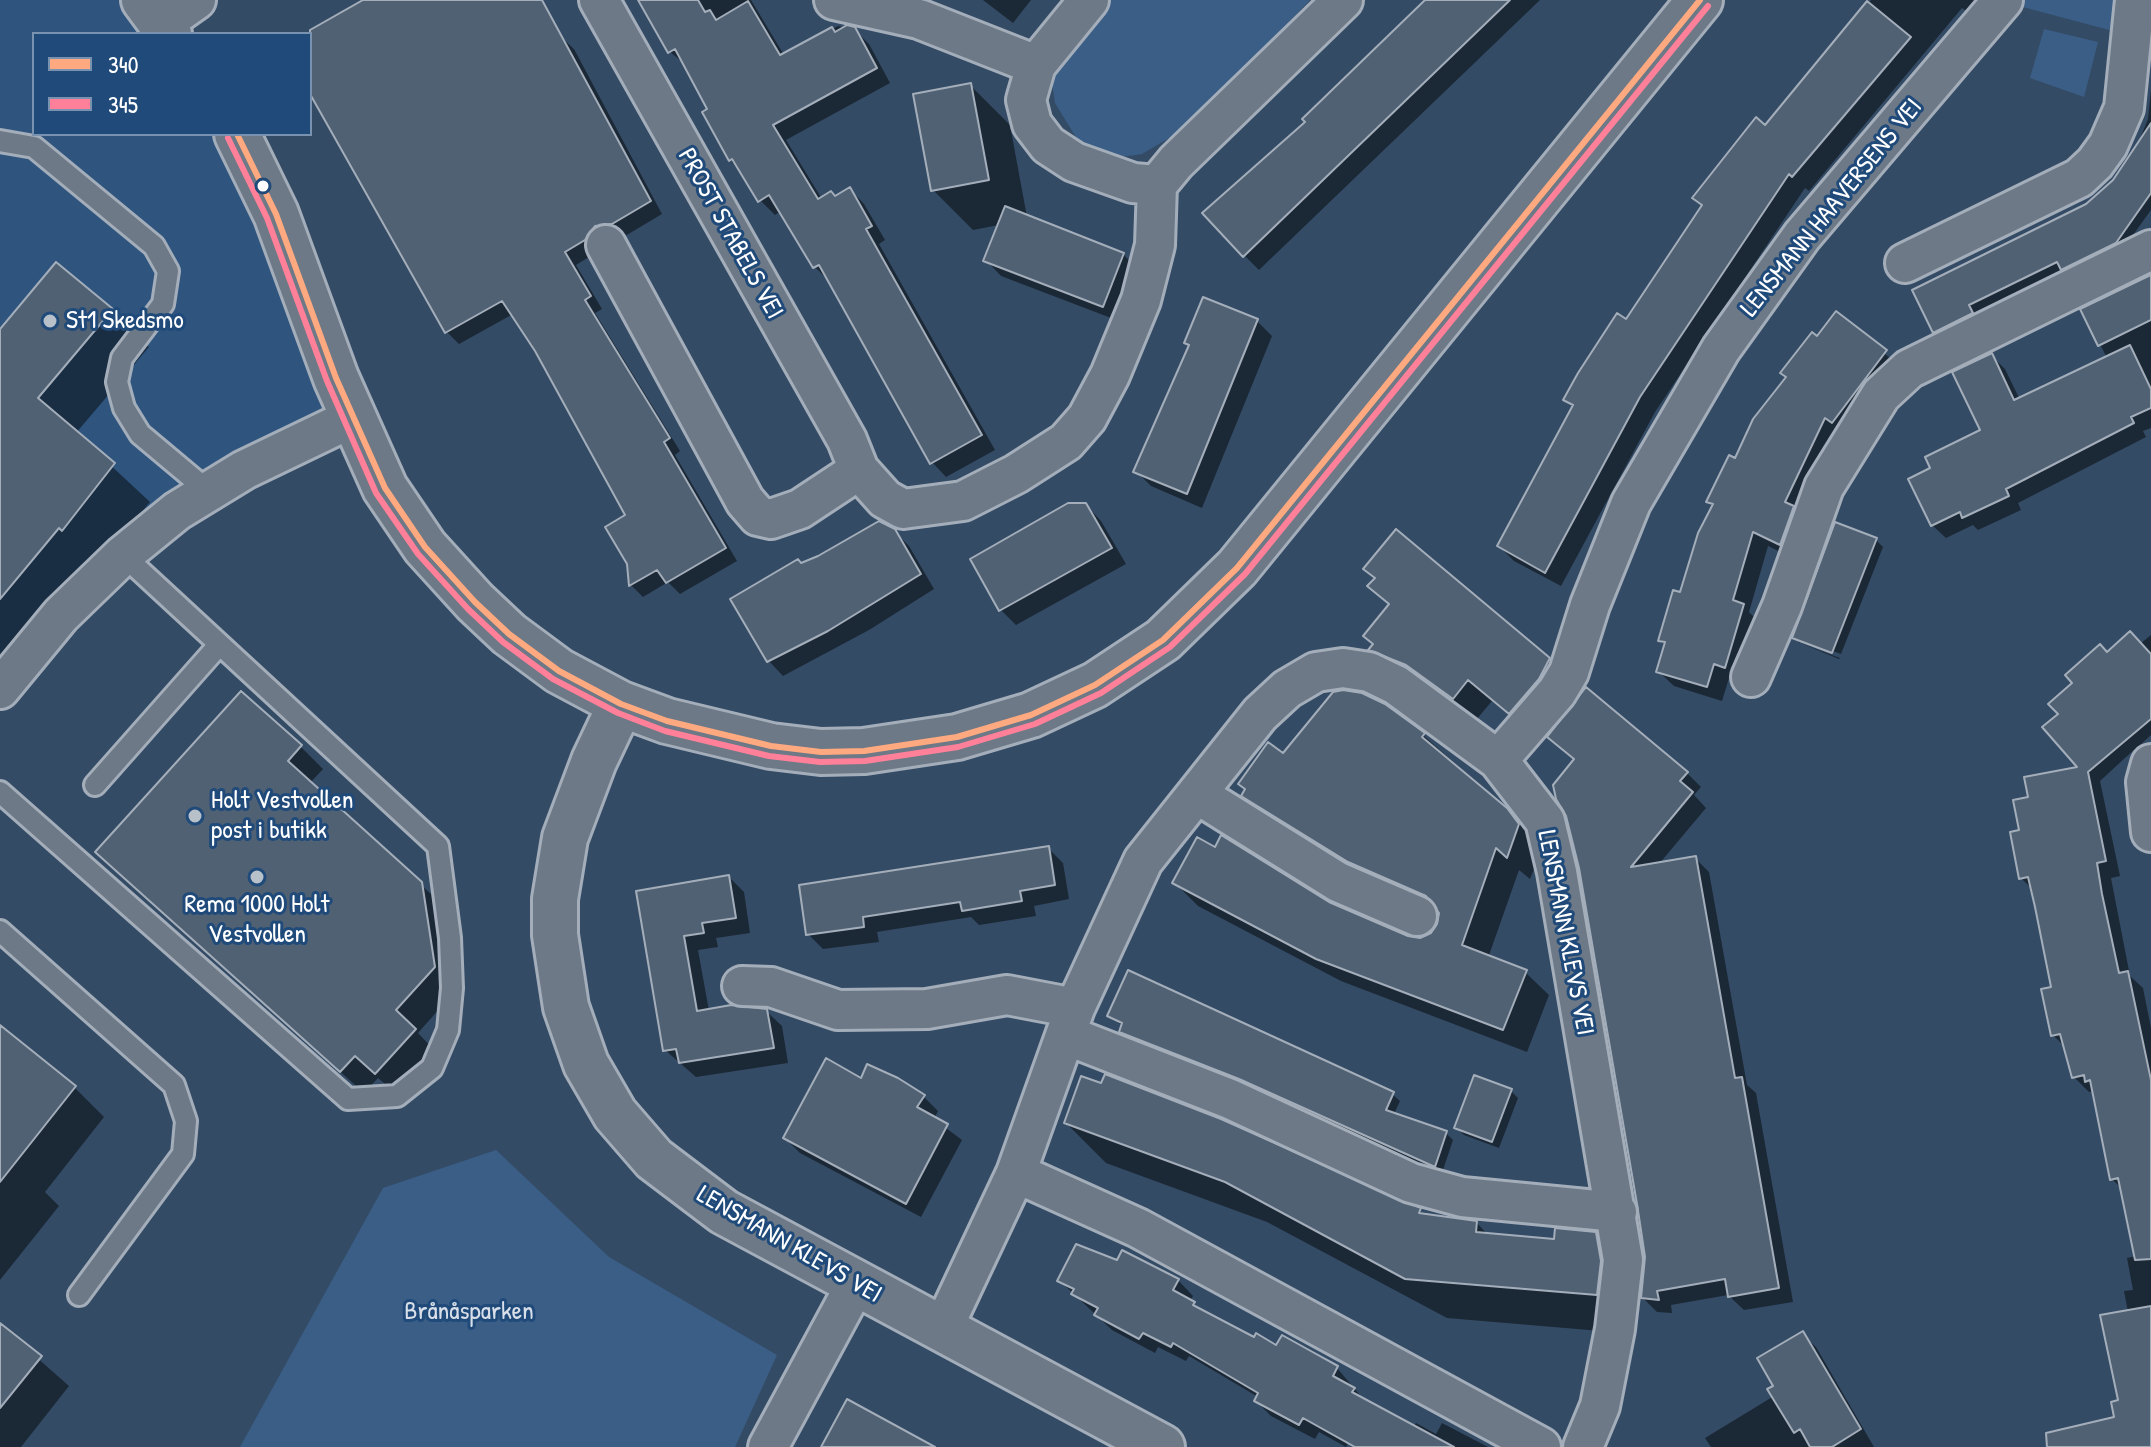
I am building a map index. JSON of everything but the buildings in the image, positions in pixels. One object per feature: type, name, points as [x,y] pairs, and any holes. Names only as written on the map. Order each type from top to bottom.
[{"type":"street","name":"PROST STABELS VEI","points":[[599,0],[847,440],[859,470],[885,499],[903,509],[963,501],[1016,474],[1066,442],[1087,418],[1110,375],[1141,300],[1155,245],[1157,185]]},
{"type":"street","points":[[834,0],[919,19],[1036,65]]},
{"type":"street","points":[[1089,0],[1036,65],[1026,100],[1032,124],[1048,145],[1074,162],[1133,183],[1157,185],[1176,162],[1343,0]]},
{"type":"street","points":[[238,136],[276,214],[352,418],[403,516],[425,547],[475,602],[559,671],[621,704],[667,721],[771,746],[821,752],[864,751],[915,745],[988,729],[1065,701],[1127,666],[1163,640],[1237,568],[1700,0]]},
{"type":"street","name":"LENSMANN HAAVERSENS VEI","points":[[1498,760],[1557,692],[1569,672],[1590,605],[1631,503],[1754,298],[1802,236],[2003,0]]},
{"type":"street","points":[[1905,263],[2079,178],[2095,163],[2108,145],[2124,108],[2135,0]]},
{"type":"street","points":[[606,245],[745,501],[758,516],[771,519],[800,509],[859,470]]},
{"type":"street","points":[[1751,677],[1824,487],[1881,395],[1909,369],[1935,354],[2151,250]]},
{"type":"street","points":[[0,689],[61,615],[123,555],[177,511],[278,452],[352,418]]},
{"type":"street","name":"LENSMANN KLEVS VEI","points":[[942,1330],[970,1278],[1016,1173],[1070,1021],[1143,861],[1252,723],[1287,689],[1316,672],[1343,668],[1369,672],[1396,685],[1498,760],[1545,821],[1557,872],[1623,1260],[1622,1283],[1600,1406],[1583,1447]]},
{"type":"street","name":"LENSMANN KLEVS VEI","points":[[621,704],[594,761],[565,838],[555,899],[559,968],[566,1007],[580,1051],[599,1090],[630,1133],[684,1184],[766,1237],[1162,1447]]},
{"type":"street","points":[[2151,764],[2146,782],[2151,832]]},
{"type":"street","points":[[1197,794],[1338,882],[1417,916]]},
{"type":"street","points":[[742,986],[771,987],[838,1010],[927,1009],[1007,995],[1070,1021],[1411,1183],[1462,1197],[1617,1212]]},
{"type":"street","points":[[1016,1173],[1138,1228],[1541,1447]]},
{"type":"street","points":[[768,1447],[856,1284]]},
{"type":"lane","points":[[0,141],[34,147],[154,246],[168,271],[163,304],[122,358],[117,382],[124,408],[140,434],[208,491]]},
{"type":"lane","points":[[0,792],[348,1099],[397,1096],[432,1068],[448,1030],[452,988],[450,938],[438,846],[123,555]]},
{"type":"lane","points":[[95,785],[219,645]]},
{"type":"lane","points":[[0,931],[174,1085],[186,1121],[183,1154],[79,1295]]},
{"type":"shaded area","points":[[0,0],[211,0],[187,32],[32,32],[32,136],[215,136],[347,391],[61,631],[0,693]]},
{"type":"green space","points":[[1110,0],[1310,0],[1186,128],[1142,154],[1115,158],[1094,153],[1077,139],[1055,103],[1052,83],[1058,65]]},
{"type":"green space","points":[[2023,0],[2114,0],[2113,31],[2019,6]]},
{"type":"green space","points":[[2044,29],[2098,42],[2084,97],[2030,78]]},
{"type":"green space","name":"Brånåsparken","points":[[496,1150],[609,1257],[777,1355],[735,1447],[240,1447],[383,1188]]},
{"type":"transit line","name":"340","points":[[238,136],[276,214],[336,378],[385,488],[425,547],[475,602],[509,634],[559,671],[621,704],[667,721],[771,746],[821,752],[864,751],[957,737],[1031,715],[1095,685],[1163,640],[1237,568],[1700,0]]},
{"type":"transit line","name":"345","points":[[228,138],[267,218],[327,381],[376,493],[418,554],[468,609],[503,642],[553,679],[618,713],[665,731],[769,756],[820,762],[865,761],[958,747],[1035,724],[1101,693],[1170,647],[1245,574],[1708,6]]},
{"type":"place","name":"St1 Skedsmo","points":[[50,321]]},
{"type":"place","name":"Holt Vestvollen post i butikk","points":[[195,816]]},
{"type":"place","name":"Rema 1000 Holt Vestvollen","points":[[257,877]]}]
